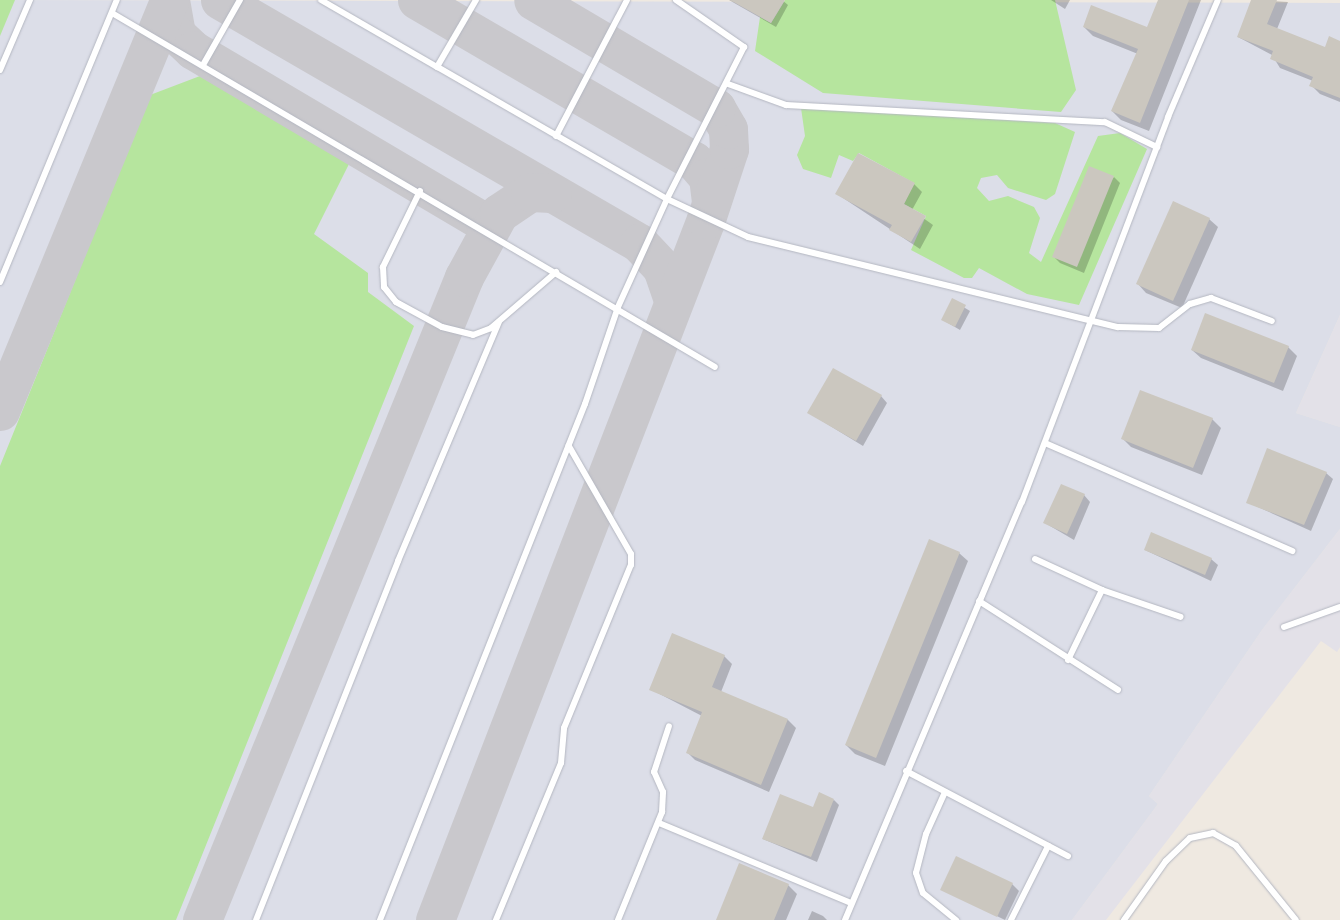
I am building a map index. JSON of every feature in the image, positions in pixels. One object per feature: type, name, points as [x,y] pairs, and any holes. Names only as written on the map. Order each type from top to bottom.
[{"type":"lane","points":[[0,70],[30,0]]},
{"type":"lane","points":[[0,282],[117,0]]},
{"type":"lane","points":[[203,65],[240,0]]},
{"type":"lane","points":[[321,0],[667,199],[748,237],[1118,327],[1159,328],[1190,304],[1211,298],[1272,322]]},
{"type":"lane","points":[[437,67],[476,0]]},
{"type":"lane","points":[[556,136],[628,0]]},
{"type":"lane","points":[[380,920],[569,446],[618,308],[667,199],[743,53],[742,43],[676,0]]},
{"type":"lane","points":[[844,920],[1045,443],[1157,147],[1218,0]]},
{"type":"lane","points":[[112,13],[618,308],[715,367]]},
{"type":"lane","points":[[728,84],[786,105],[1105,122],[1157,147]]},
{"type":"lane","points":[[420,192],[387,257],[384,287],[396,302],[460,335],[484,332],[499,322],[556,272]]},
{"type":"lane","points":[[256,920],[398,561],[499,322]]},
{"type":"lane","points":[[1045,443],[1292,551]]},
{"type":"lane","points":[[496,920],[561,763],[564,728],[631,565],[631,554],[569,446]]},
{"type":"lane","points":[[1034,558],[1102,590],[1181,617]]},
{"type":"lane","points":[[1068,660],[1102,590]]},
{"type":"lane","points":[[980,601],[1068,660],[1118,690]]},
{"type":"lane","points":[[1284,627],[1340,607]]},
{"type":"lane","points":[[618,920],[659,823],[665,801],[654,772],[669,726]]},
{"type":"lane","points":[[906,771],[1068,856]]},
{"type":"lane","points":[[944,792],[926,834],[916,874],[923,893],[956,920]]},
{"type":"lane","points":[[659,823],[851,903]]},
{"type":"lane","points":[[1124,920],[1166,861],[1190,838],[1213,833],[1236,846],[1296,920]]},
{"type":"lane","points":[[1011,920],[1048,846]]},
{"type":"shaded area","points":[[0,0],[1340,3],[1340,315],[1296,413],[1340,427],[1340,529],[1262,630],[1149,796],[1158,804],[1072,920],[0,920]]},
{"type":"shaded area","points":[[1340,315],[1340,427],[1296,413]]},
{"type":"shaded area","points":[[1340,529],[1340,647],[1337,652],[1321,641],[1106,920],[1072,920],[1158,804],[1149,796],[1262,630]]},
{"type":"green space","points":[[0,0],[15,0],[0,36]]},
{"type":"green space","points":[[785,0],[1055,0],[1076,90],[1061,112],[823,93],[755,51],[760,17],[771,23]]},
{"type":"green space","points":[[200,76],[352,158],[314,234],[368,273],[368,292],[414,326],[176,920],[0,920],[0,466],[150,95]]},
{"type":"green space","points":[[801,108],[1055,123],[1075,132],[1055,194],[1046,200],[1008,188],[997,175],[981,178],[977,188],[989,201],[1008,196],[1034,207],[1040,218],[1029,253],[1041,262],[1098,136],[1120,133],[1147,149],[1079,305],[1027,294],[979,268],[972,278],[964,278],[911,250],[926,216],[904,204],[914,183],[859,153],[853,161],[839,155],[831,178],[803,169],[797,155],[805,136]]},
{"type":"building","points":[[730,0],[785,0],[771,23]]},
{"type":"building","points":[[1158,0],[1189,0],[1140,123],[1111,111],[1138,49],[1083,27],[1091,5],[1147,27]]},
{"type":"building","points":[[1251,0],[1277,0],[1267,24],[1325,47],[1329,36],[1340,41],[1340,98],[1309,86],[1313,77],[1270,59],[1273,51],[1237,37]]},
{"type":"building","points":[[858,153],[915,183],[904,204],[926,216],[911,242],[889,230],[892,225],[835,194]]},
{"type":"building","points":[[1089,166],[1114,176],[1077,267],[1052,257]]},
{"type":"building","points":[[1173,201],[1210,218],[1173,301],[1136,284]]},
{"type":"building","points":[[952,298],[966,305],[955,327],[941,320]]},
{"type":"building","points":[[1205,313],[1289,346],[1274,383],[1191,350]]},
{"type":"building","points":[[833,368],[882,395],[856,441],[807,413]]},
{"type":"building","points":[[1140,390],[1213,418],[1193,468],[1121,439]]},
{"type":"building","points":[[1267,448],[1327,472],[1304,525],[1246,503]]},
{"type":"building","points":[[1061,484],[1085,494],[1067,534],[1043,523]]},
{"type":"building","points":[[1151,532],[1212,558],[1205,575],[1144,550]]},
{"type":"building","points":[[929,539],[960,552],[876,758],[845,745]]},
{"type":"building","points":[[672,633],[725,655],[712,687],[788,719],[761,785],[686,753],[702,712],[649,690]]},
{"type":"building","points":[[819,792],[834,799],[811,857],[762,839],[780,794],[813,807]]},
{"type":"building","points":[[956,856],[1013,883],[997,917],[940,890]]},
{"type":"building","points":[[739,863],[789,884],[774,920],[716,920]]},
{"type":"taxiway","points":[[0,411],[169,0]]},
{"type":"taxiway","points":[[170,0],[176,34],[193,50],[491,226]]},
{"type":"taxiway","points":[[220,0],[639,243],[662,268],[673,300]]},
{"type":"taxiway","points":[[417,0],[694,161],[708,177],[711,201]]},
{"type":"taxiway","points":[[435,920],[706,219],[729,149],[728,129],[716,108],[533,0]]},
{"type":"taxiway","points":[[202,920],[464,277],[499,213],[530,192],[552,193]]}]
